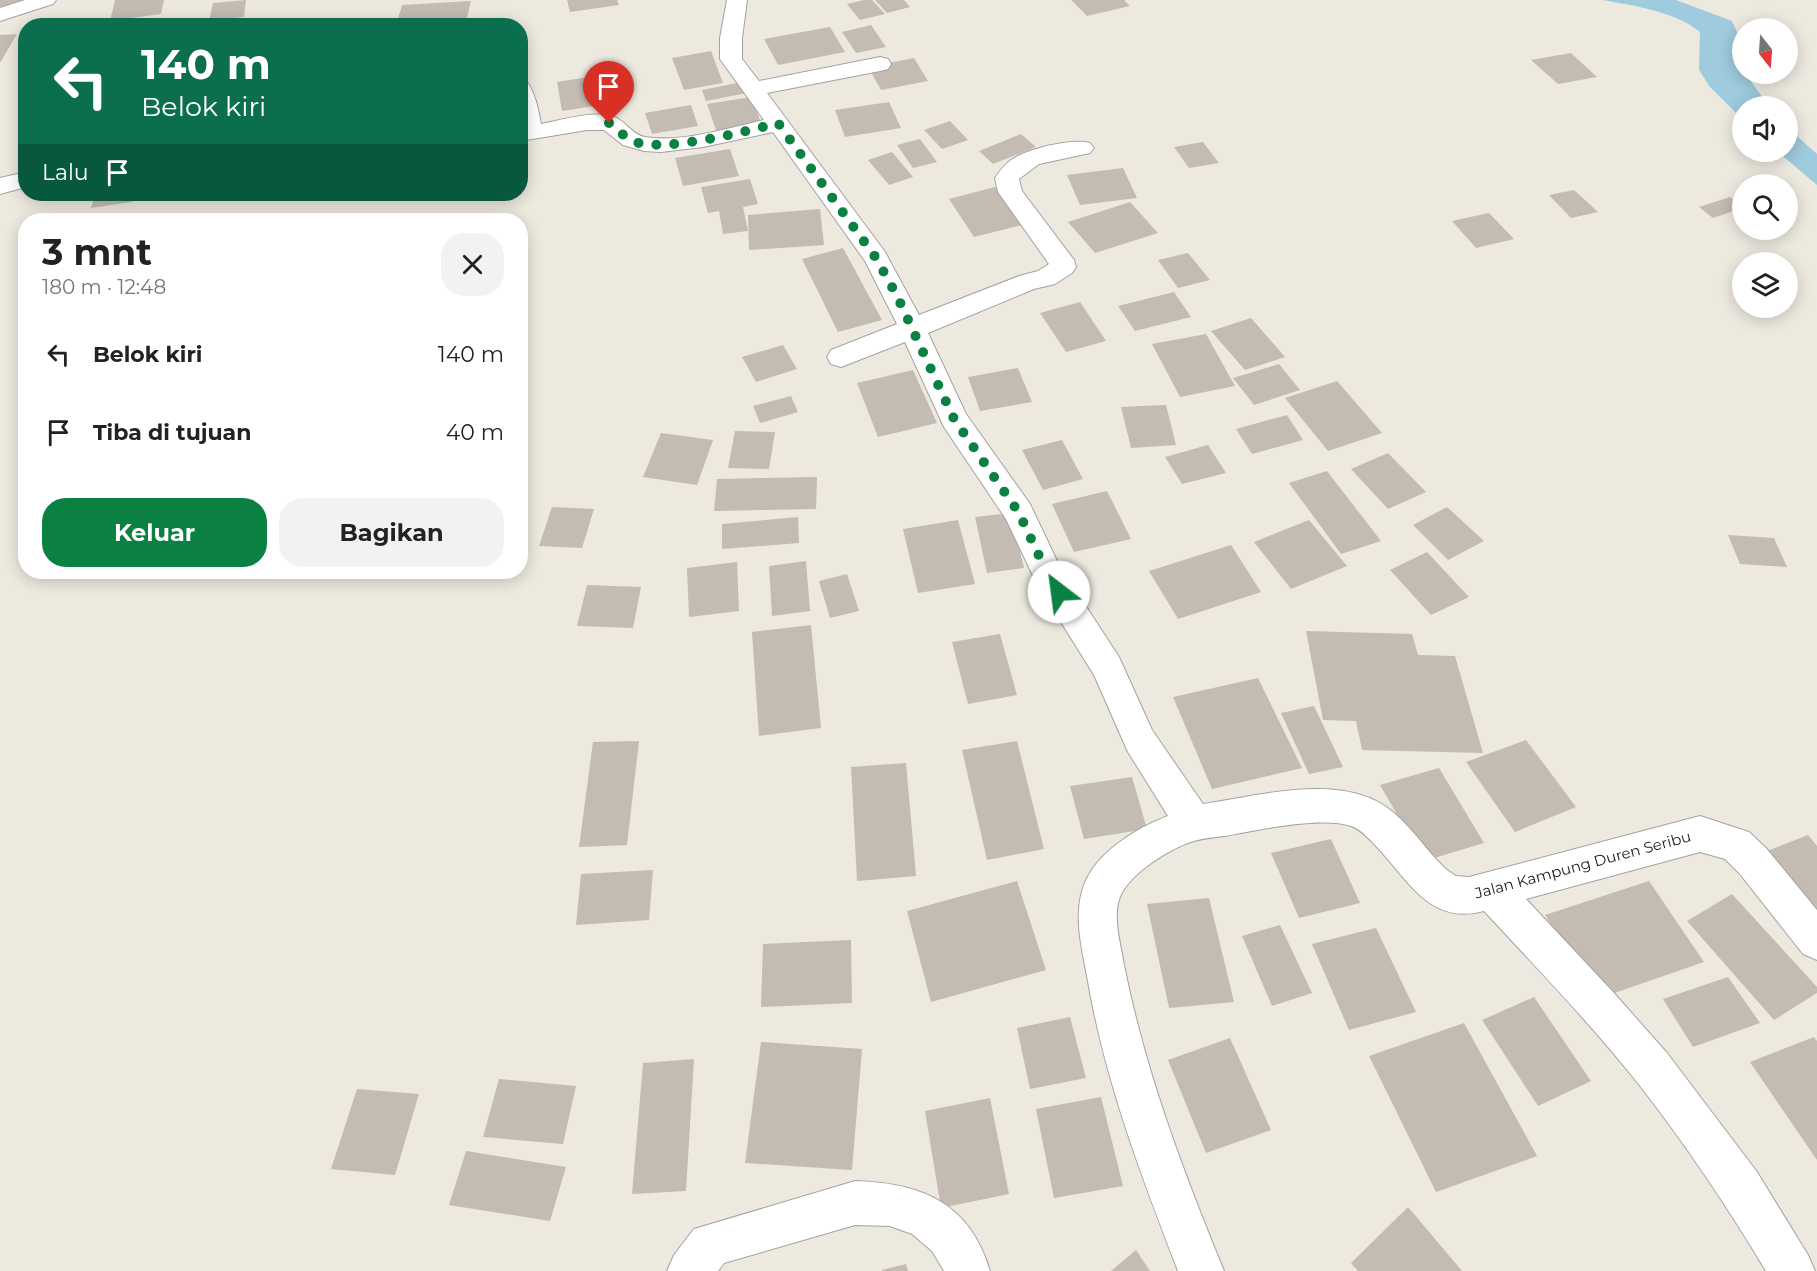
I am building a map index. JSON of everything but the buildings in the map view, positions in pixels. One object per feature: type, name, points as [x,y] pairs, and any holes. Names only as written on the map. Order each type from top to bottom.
[{"type":"street","points":[[0,15],[46,0]]},
{"type":"street","points":[[737,0],[730,38],[731,58],[876,258],[912,328],[954,419],[1019,513],[1047,573],[1107,667],[1140,741],[1194,823]]},
{"type":"street","points":[[753,89],[880,64]]},
{"type":"street","points":[[528,133],[587,123],[609,123],[631,141],[653,145],[725,135],[778,123]]},
{"type":"street","points":[[841,357],[1028,282],[1046,278],[1063,267],[1061,260],[1010,192],[1006,178],[1013,168],[1029,159],[1082,148]]},
{"type":"street","points":[[0,186],[18,181]]},
{"type":"street","name":"Jalan Kampung Duren Seribu","points":[[1201,1271],[1162,1174],[1115,1022],[1098,928],[1100,894],[1119,864],[1167,834],[1194,823],[1331,806],[1355,809],[1373,819],[1430,880],[1448,894],[1469,896],[1700,834],[1736,845],[1753,861],[1817,939]]},
{"type":"street","points":[[1491,890],[1599,1006],[1652,1068],[1741,1188],[1792,1271]]},
{"type":"street","points":[[690,1271],[710,1245],[855,1203],[890,1204],[926,1217],[948,1235],[963,1257],[967,1271]]},
{"type":"water","points":[[1602,0],[1676,0],[1732,21],[1732,84],[1753,84],[1762,96],[1732,96],[1732,109],[1710,87],[1699,70],[1700,32],[1666,14]]},
{"type":"water","points":[[1798,137],[1817,154],[1817,185],[1790,162],[1798,162]]},
{"type":"route","points":[[609,123],[631,141],[653,145],[725,135],[778,123],[876,258],[897,296],[954,419],[980,453],[1019,513],[1047,573],[1059,592]]}]
